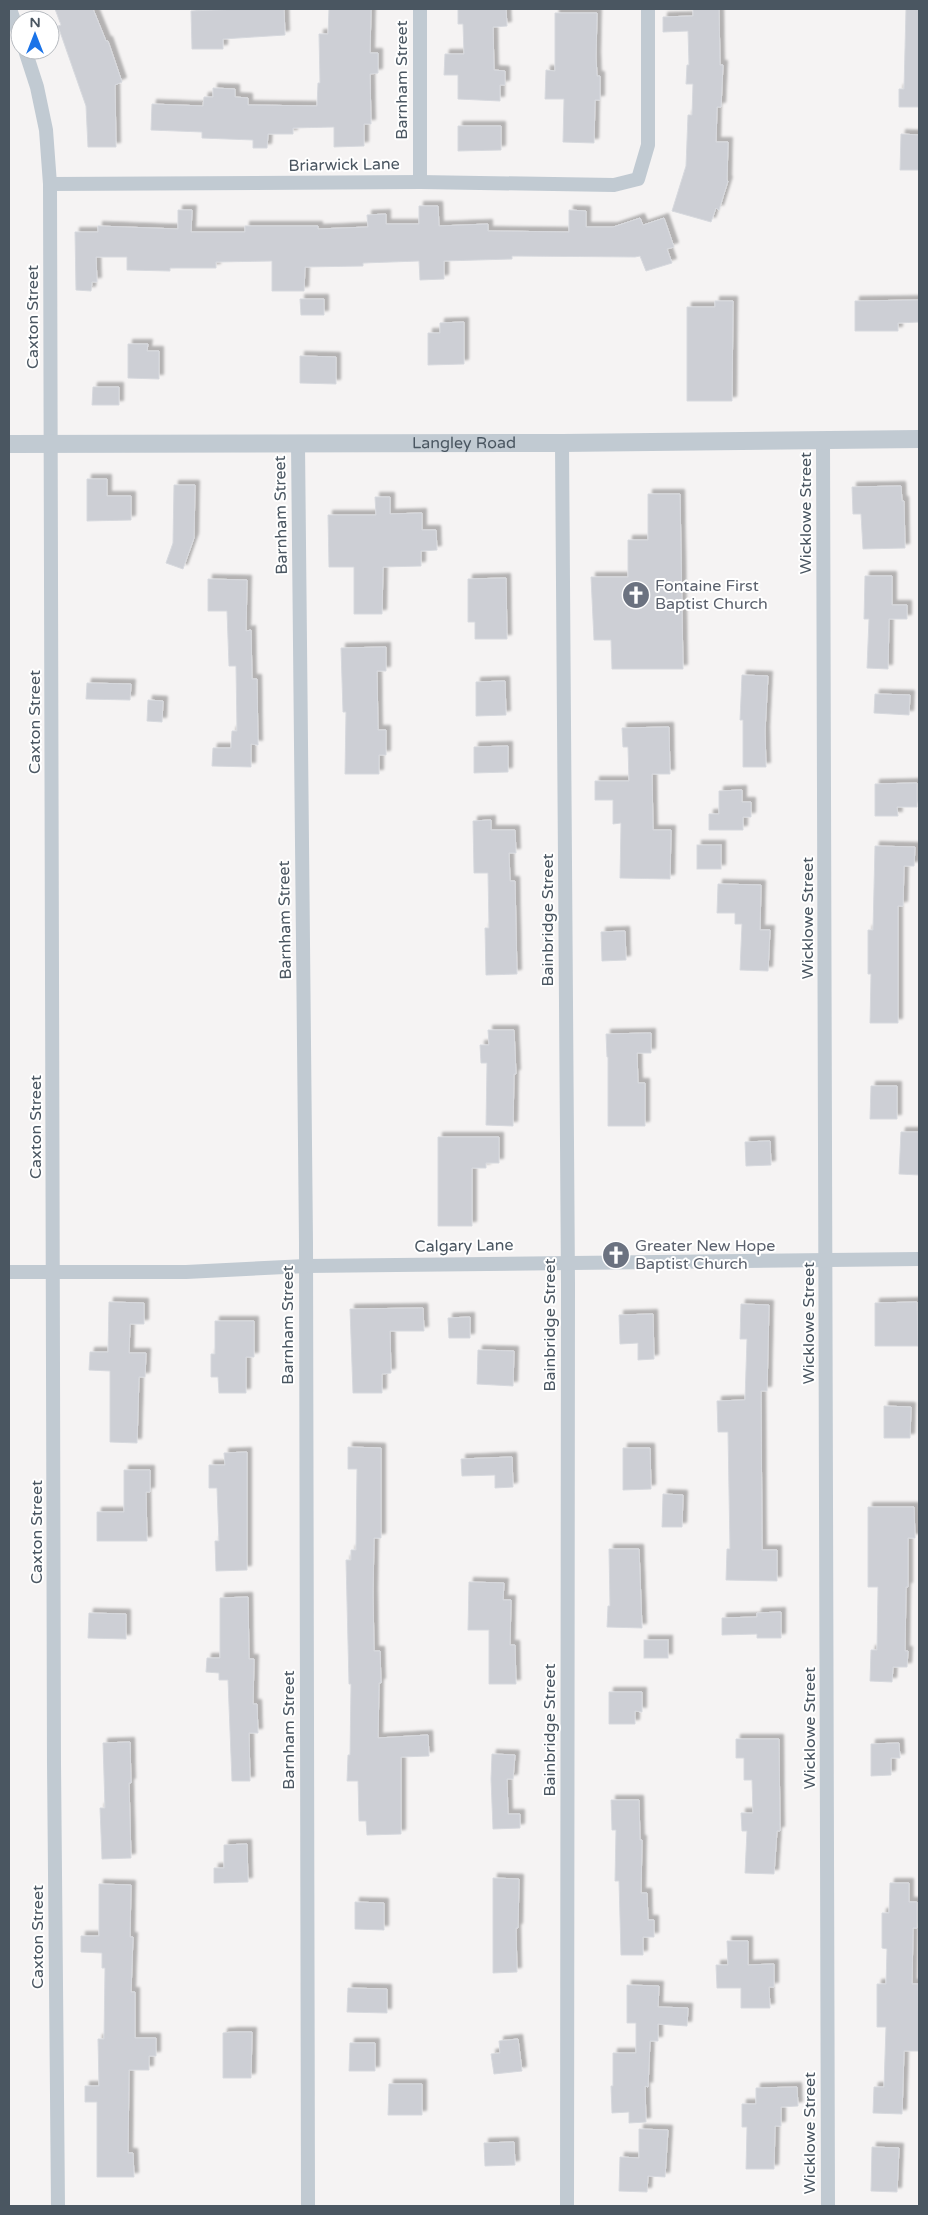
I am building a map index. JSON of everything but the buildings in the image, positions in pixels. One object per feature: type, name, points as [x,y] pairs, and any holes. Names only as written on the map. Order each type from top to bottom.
[{"type":"street","name":"Barnham Street","points":[[420,9],[420,182]]},
{"type":"street","name":"Briarwick Lane","points":[[50,184],[420,182],[614,185],[638,179],[648,145],[648,9]]},
{"type":"street","name":"Caxton Street","points":[[28,60],[38,87],[46,130],[50,184],[54,1763],[58,2206]]},
{"type":"street","name":"Langley Road","points":[[9,444],[562,443],[919,439]]},
{"type":"street","name":"Wicklowe Street","points":[[823,440],[828,2206]]},
{"type":"street","name":"Bainbridge Street","points":[[562,443],[568,1262],[567,2206]]},
{"type":"street","name":"Barnham Street","points":[[298,444],[306,1266],[308,2206]]},
{"type":"street","name":"Calgary Lane","points":[[9,1272],[186,1272],[306,1266],[919,1259]]},
{"type":"place","name":"Fontaine First Baptist Church","points":[[636,595]]},
{"type":"place","name":"Greater New Hope Baptist Church","points":[[616,1255]]}]
